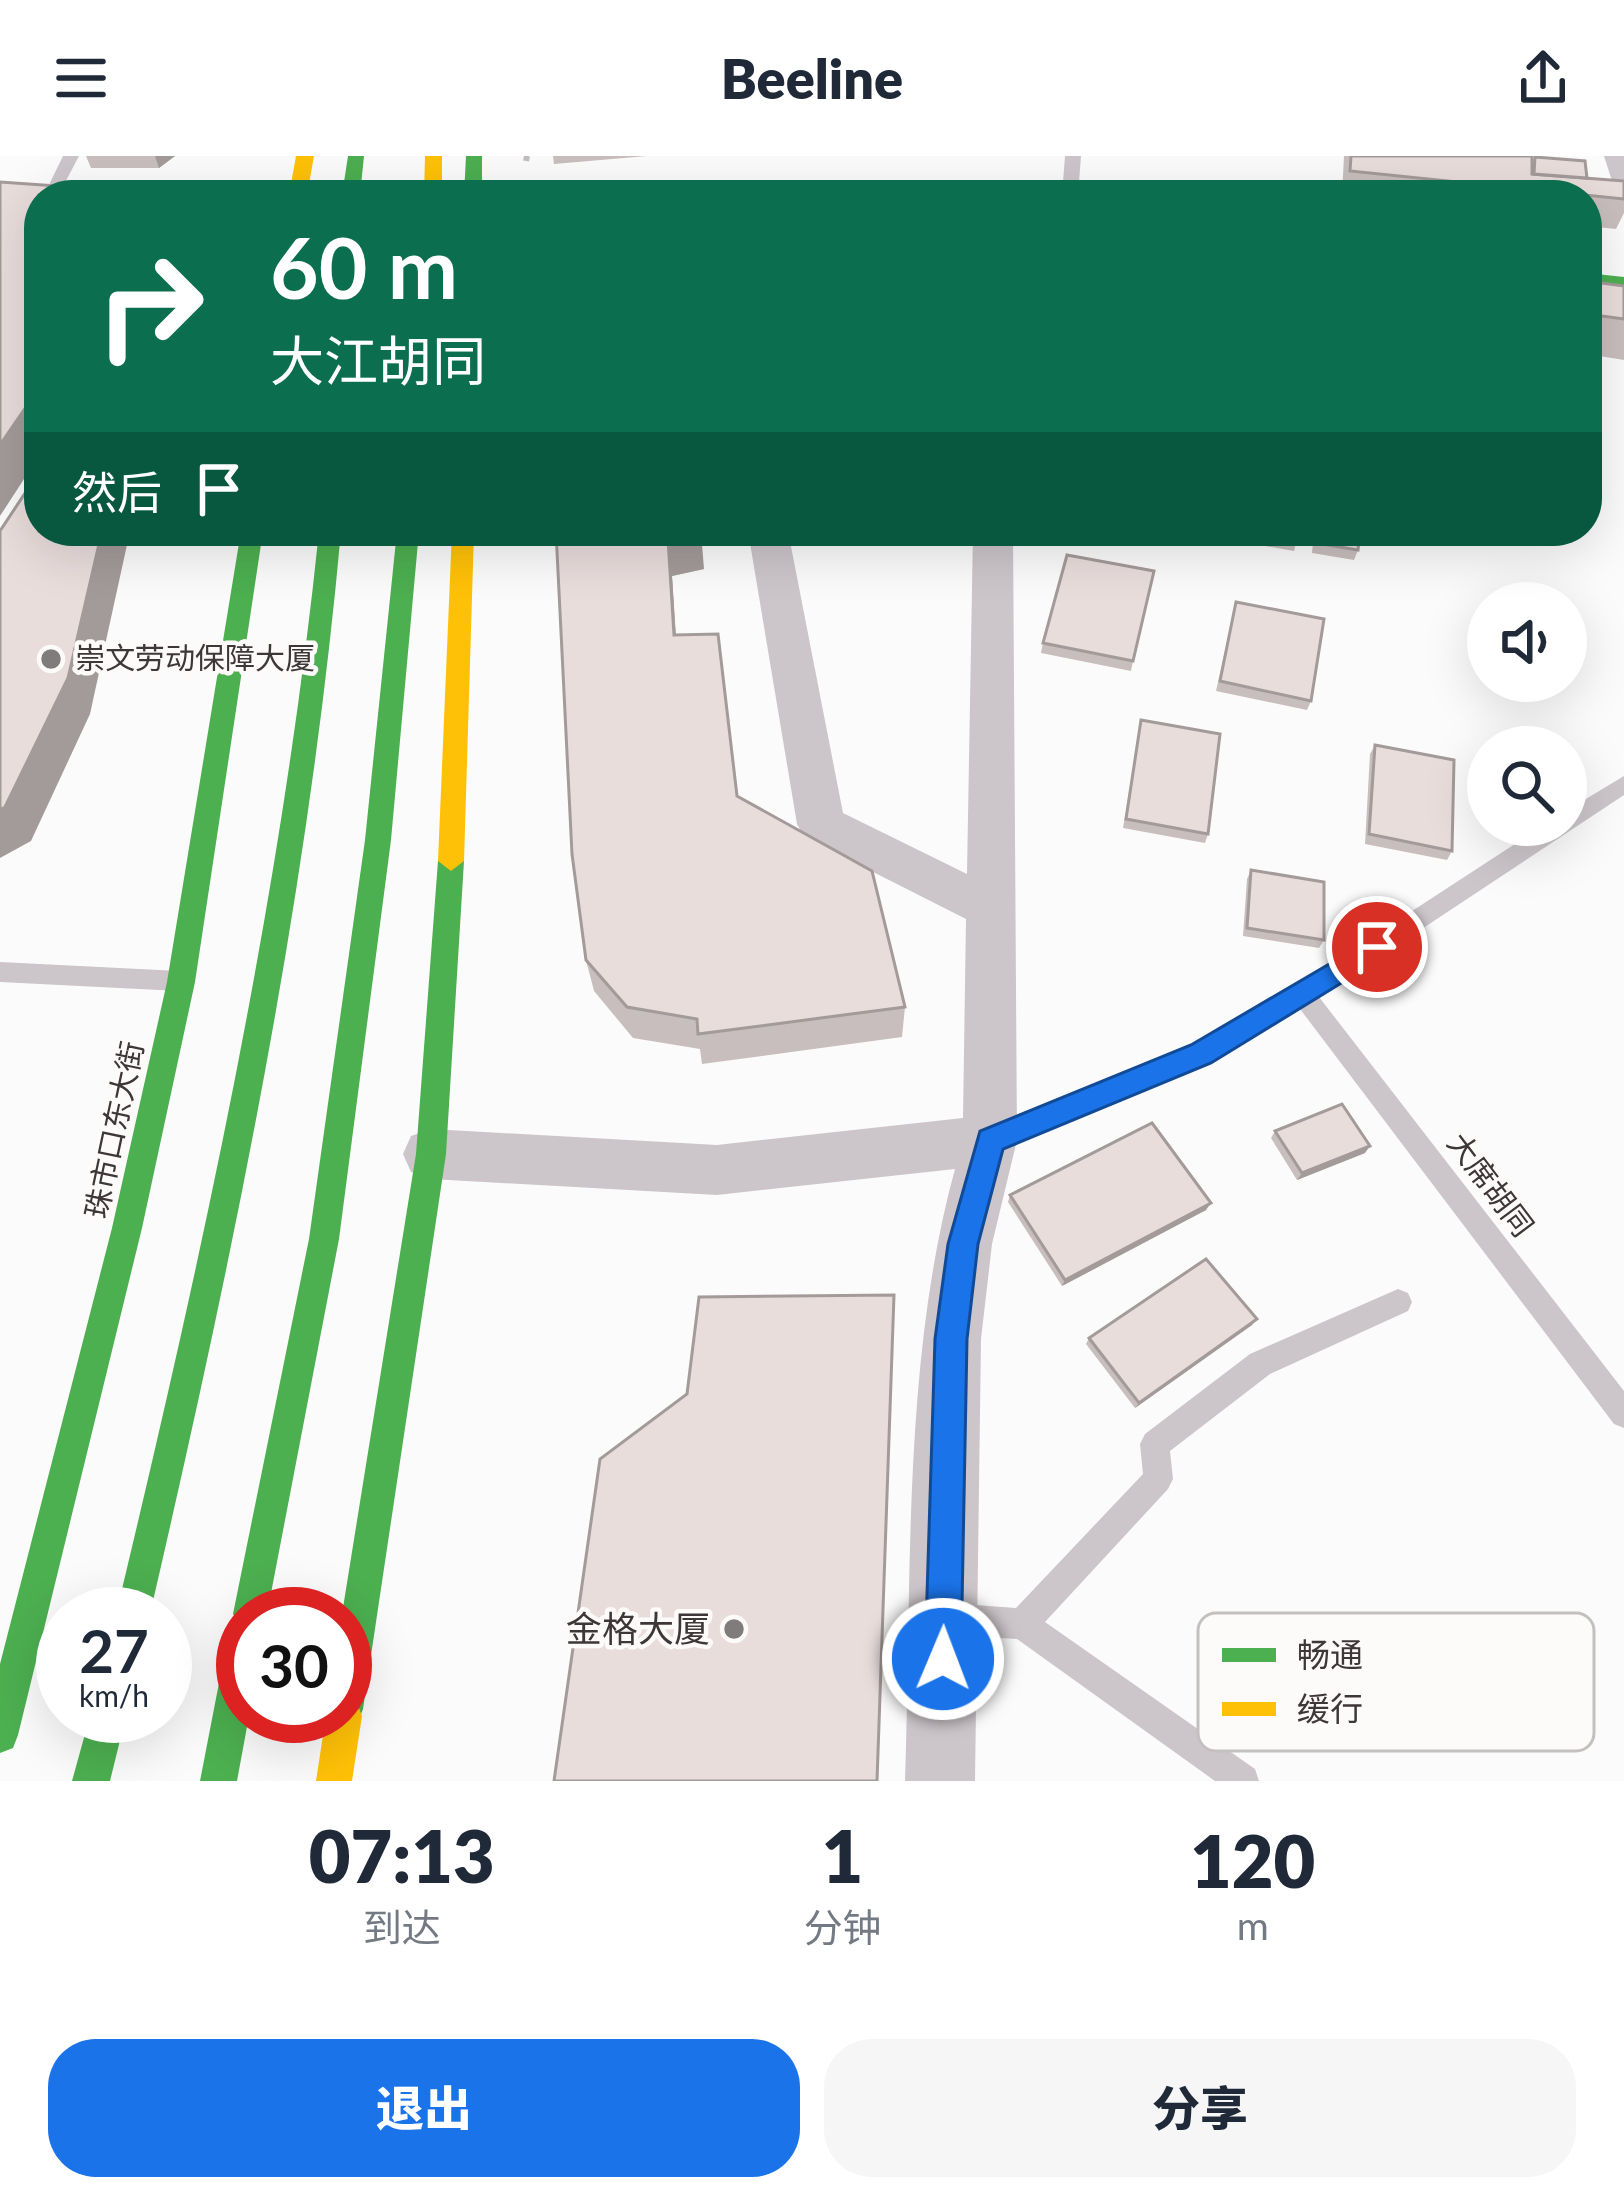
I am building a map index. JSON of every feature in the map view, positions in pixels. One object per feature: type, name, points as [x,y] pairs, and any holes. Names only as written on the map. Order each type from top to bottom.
[{"type":"street","points":[[1620,156],[1624,174]]},
{"type":"street","name":"珠市口东大街","points":[[0,1735],[127,1228],[181,982],[250,546]]},
{"type":"street","points":[[139,1587],[224,1232],[299,842],[325,626],[329,546]]},
{"type":"street","points":[[255,1587],[324,1239],[378,840],[407,546]]},
{"type":"street","points":[[364,1587],[431,1154],[452,837],[462,546]]},
{"type":"street","points":[[771,546],[820,824],[992,909]]},
{"type":"street","points":[[940,1781],[951,1339],[963,1244],[990,1141],[993,546]]},
{"type":"street","points":[[431,1154],[717,1170],[990,1141]]},
{"type":"street","points":[[92,1781],[101,1743]]},
{"type":"street","points":[[218,1781],[225,1743]]},
{"type":"street","points":[[334,1781],[340,1743]]},
{"type":"lane","points":[[1587,809],[1624,784]]},
{"type":"lane","points":[[990,1141],[1201,1054],[1304,995],[1531,846]]},
{"type":"lane","points":[[0,972],[181,982]]},
{"type":"lane","name":"大席胡同","points":[[1304,995],[1624,1414]]},
{"type":"lane","points":[[1022,1624],[1158,1479],[1155,1444],[1260,1364],[1398,1302]]},
{"type":"lane","points":[[944,1619],[1022,1624],[1198,1749]]},
{"type":"lane","points":[[1201,1751],[1243,1781]]},
{"type":"building","points":[[1351,156],[1532,156],[1532,174],[1624,181],[1624,199],[1602,197],[1602,180],[1438,180],[1350,171]]},
{"type":"building","points":[[1535,157],[1585,161],[1587,178],[1534,174]]},
{"type":"building","points":[[0,182],[24,184],[24,410],[0,445]]},
{"type":"building","points":[[1602,283],[1624,286],[1624,319],[1602,316]]},
{"type":"building","points":[[24,495],[24,546],[99,546],[68,678],[0,810],[0,531]]},
{"type":"building","points":[[557,546],[668,546],[674,635],[718,634],[737,796],[872,871],[905,1007],[698,1034],[697,1019],[627,1007],[586,960],[572,854]]},
{"type":"building","points":[[1067,555],[1154,571],[1133,661],[1043,643]]},
{"type":"building","points":[[1236,602],[1324,619],[1311,701],[1220,681]]},
{"type":"building","points":[[1141,720],[1220,734],[1208,834],[1126,819]]},
{"type":"building","points":[[1375,745],[1454,760],[1452,851],[1369,834]]},
{"type":"building","points":[[1251,870],[1324,882],[1324,940],[1247,928]]},
{"type":"building","points":[[1342,1104],[1370,1146],[1302,1173],[1275,1131]]},
{"type":"building","points":[[1152,1123],[1211,1203],[1065,1280],[1010,1195]]},
{"type":"building","points":[[1206,1259],[1257,1319],[1139,1403],[1089,1338]]},
{"type":"building","name":"金格大厦","points":[[894,1295],[877,1781],[554,1781],[600,1459],[687,1394],[699,1297]]},
{"type":"traffic: fast","points":[[353,180],[356,156]]},
{"type":"traffic: fast","points":[[473,180],[474,156]]},
{"type":"traffic: fast","points":[[1602,281],[1624,283]]},
{"type":"traffic: fast","points":[[0,1735],[127,1228],[181,982],[250,546]]},
{"type":"traffic: fast","points":[[139,1587],[225,1211],[277,941],[317,668],[329,546]]},
{"type":"traffic: fast","points":[[255,1587],[324,1239],[378,840],[407,546]]},
{"type":"traffic: fast","points":[[364,1587],[431,1154],[451,861]]},
{"type":"traffic: fast","points":[[91,1781],[101,1743]]},
{"type":"traffic: fast","points":[[218,1781],[225,1743]]},
{"type":"traffic: slow","points":[[301,180],[305,156]]},
{"type":"traffic: slow","points":[[433,180],[434,156]]},
{"type":"traffic: slow","points":[[451,861],[462,546]]},
{"type":"traffic: slow","points":[[334,1781],[340,1743]]},
{"type":"place","name":"崇文劳动保障大厦","points":[[51,659]]},
{"type":"place","name":"金格大厦","points":[[734,1629]]},
{"type":"route","points":[[943,1659],[951,1339],[963,1244],[990,1141],[1201,1054],[1377,947]]}]
